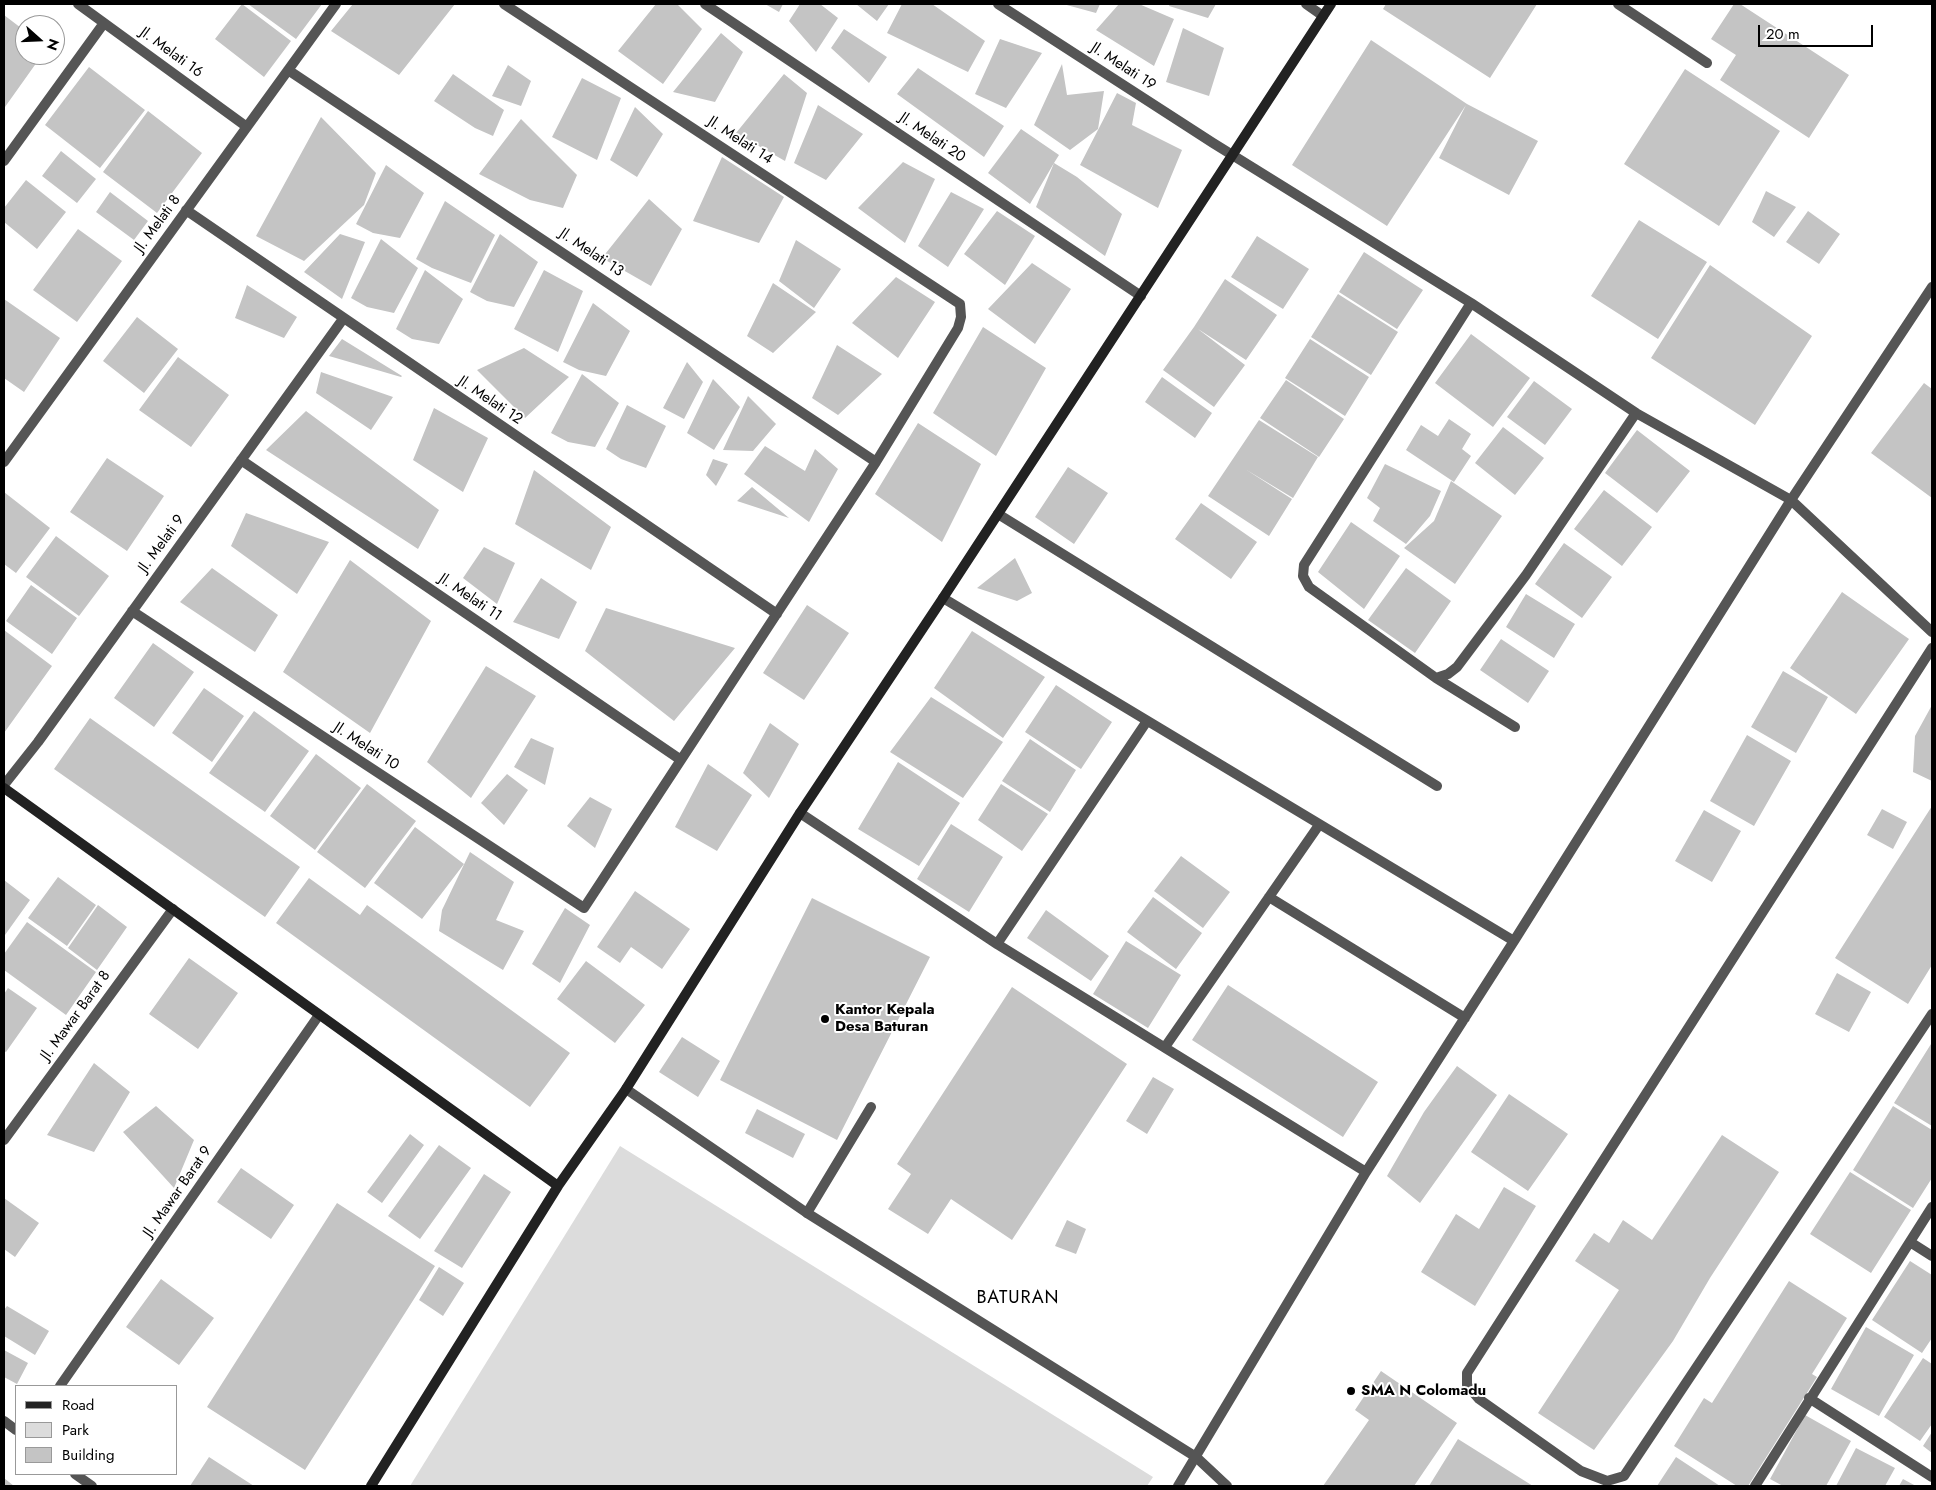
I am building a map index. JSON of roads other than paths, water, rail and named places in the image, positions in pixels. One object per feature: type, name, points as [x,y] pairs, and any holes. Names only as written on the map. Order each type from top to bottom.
[{"type":"street","name":"Jl. Melati 16","points":[[78,4],[247,126]]},
{"type":"street","name":"Jl. Melati 8","points":[[4,462],[336,4]]},
{"type":"street","name":"Jl. Melati 14","points":[[504,4],[960,304],[961,317],[958,328],[876,462]]},
{"type":"street","name":"Jl. Melati 20","points":[[705,4],[1141,296]]},
{"type":"street","name":"Jl. Melati 19","points":[[998,4],[1231,155],[1471,304],[1636,413],[1791,500],[1932,632]]},
{"type":"street","points":[[1306,4],[1323,16]]},
{"type":"street","points":[[371,1486],[558,1186],[626,1089],[800,812],[943,598],[1331,4]]},
{"type":"street","points":[[1618,4],[1707,63]]},
{"type":"street","points":[[4,161],[104,23]]},
{"type":"street","name":"Jl. Melati 13","points":[[288,70],[876,462]]},
{"type":"street","name":"Jl. Melati 12","points":[[186,210],[777,614]]},
{"type":"street","points":[[1178,1486],[1366,1172],[1514,941],[1791,500],[1932,287]]},
{"type":"street","points":[[1471,304],[1304,565],[1303,576],[1309,587],[1436,678],[1515,727]]},
{"type":"street","name":"Jl. Melati 9","points":[[4,787],[343,319]]},
{"type":"street","points":[[1436,678],[1448,674],[1462,660],[1526,575],[1636,413]]},
{"type":"street","name":"Jl. Melati 11","points":[[241,460],[681,760]]},
{"type":"street","points":[[681,760],[876,462]]},
{"type":"street","points":[[998,514],[1437,786]]},
{"type":"street","points":[[943,598],[1514,941]]},
{"type":"street","name":"Jl. Melati 10","points":[[132,611],[584,908],[681,760]]},
{"type":"street","points":[[1932,648],[1467,1372],[1467,1385],[1479,1399],[1581,1471],[1607,1481],[1624,1476],[1932,1014]]},
{"type":"street","points":[[997,944],[1146,721]]},
{"type":"street","points":[[4,787],[558,1186]]},
{"type":"street","points":[[800,812],[997,944],[1366,1172]]},
{"type":"street","points":[[1165,1047],[1319,825]]},
{"type":"street","points":[[1269,897],[1465,1018]]},
{"type":"street","name":"Jl. Mawar Barat 8","points":[[4,1140],[173,909]]},
{"type":"street","name":"Jl. Mawar Barat 9","points":[[61,1385],[319,1015]]},
{"type":"street","points":[[626,1089],[808,1213],[1196,1457],[1227,1486]]},
{"type":"street","points":[[808,1213],[871,1107]]},
{"type":"street","points":[[1755,1486],[1809,1398],[1932,1207]]},
{"type":"street","points":[[1910,1242],[1932,1256]]},
{"type":"street","points":[[1809,1398],[1932,1477]]},
{"type":"street","points":[[4,1421],[15,1429]]},
{"type":"street","points":[[76,1475],[92,1486]]},
{"type":"place","name":"Kantor Kepala Desa Baturan","points":[[825,1019]]},
{"type":"place","name":"SMA N Colomadu","points":[[1351,1391]]},
{"type":"district","name":"BATURAN","points":[[1018,1299]]}]
